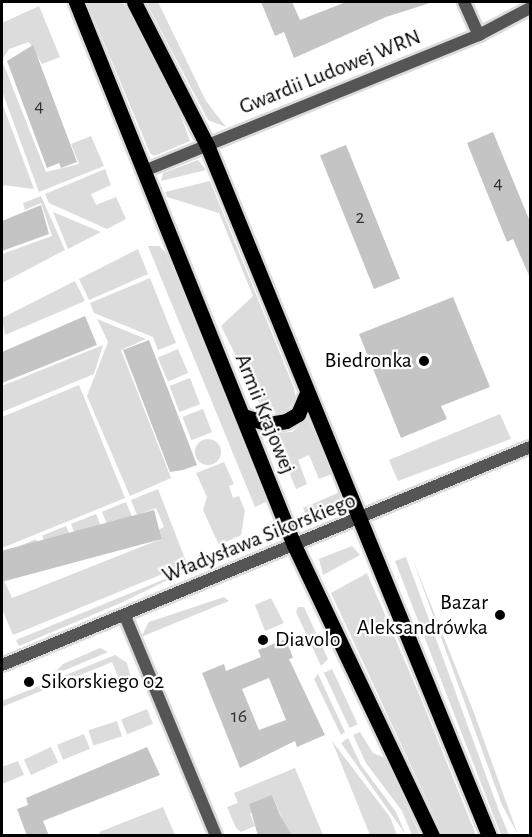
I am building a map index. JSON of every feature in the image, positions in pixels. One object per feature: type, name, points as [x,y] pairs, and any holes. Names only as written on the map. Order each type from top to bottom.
[{"type":"main road","name":"Armii Krajowej","points":[[76,2],[294,545],[432,836]]},
{"type":"main road","name":"Armii Krajowej","points":[[134,2],[207,145],[307,393],[362,519],[489,836]]},
{"type":"main road","points":[[243,416],[269,424],[286,421],[298,414],[307,393]]},
{"type":"street","points":[[464,2],[479,35]]},
{"type":"street","name":"Gwardii Ludowej WRN","points":[[144,171],[479,35],[531,8]]},
{"type":"street","name":"Władysława Sikorskiego","points":[[2,665],[362,519],[531,447]]},
{"type":"street","points":[[125,615],[216,836]]},
{"type":"shaded area","points":[[87,2],[123,2],[178,108],[190,141],[154,156],[150,153]]},
{"type":"shaded area","points":[[146,2],[158,2],[206,101],[226,127],[208,120]]},
{"type":"shaded area","points":[[39,6],[60,57],[42,64],[29,42],[9,49],[2,60],[2,23]]},
{"type":"shaded area","points":[[3,63],[46,172],[79,164],[71,144],[91,136],[104,166],[39,192],[2,91]]},
{"type":"shaded area","points":[[2,103],[34,189],[2,185]]},
{"type":"shaded area","points":[[198,160],[206,170],[161,181],[163,173]]},
{"type":"shaded area","points":[[105,169],[111,185],[91,194],[96,205],[116,197],[126,219],[107,229],[49,203],[45,194]]},
{"type":"shaded area","points":[[210,181],[294,388],[296,399],[285,413],[274,414],[260,404],[221,326],[253,296],[219,213],[167,197],[165,192]]},
{"type":"shaded area","points":[[41,196],[65,250],[2,283],[2,254],[52,236],[41,203],[25,210],[23,203]]},
{"type":"shaded area","points":[[53,212],[101,232],[68,249]]},
{"type":"shaded area","points":[[148,246],[159,246],[166,253],[268,501],[255,507]]},
{"type":"shaded area","points":[[138,249],[148,274],[89,300],[79,279]]},
{"type":"shaded area","points":[[150,278],[176,343],[158,350],[153,337],[94,313],[90,303]]},
{"type":"shaded area","points":[[75,281],[85,301],[5,335],[2,318]]},
{"type":"shaded area","points":[[97,319],[146,339],[121,350],[171,478],[130,496],[87,396],[108,342]]},
{"type":"shaded area","points":[[103,345],[94,374],[2,412],[2,386]]},
{"type":"shaded area","points":[[178,349],[188,373],[168,382],[158,358]]},
{"type":"shaded area","points":[[190,378],[200,404],[179,412],[169,386]]},
{"type":"shaded area","points":[[79,385],[125,498],[2,548],[2,417]]},
{"type":"shaded area","points":[[203,409],[212,432],[191,440],[182,417]]},
{"type":"shaded area","points":[[500,414],[511,439],[398,481],[389,460]]},
{"type":"shaded area","points":[[308,419],[332,474],[319,479],[309,455],[298,460],[307,484],[296,489],[273,433],[292,432]]},
{"type":"shaded area","points":[[208,439],[217,443],[221,452],[217,461],[208,465],[199,461],[195,452],[199,443]]},
{"type":"shaded area","points":[[224,462],[234,484],[229,486],[233,498],[239,496],[245,511],[241,535],[219,545],[203,510],[207,497],[196,473]]},
{"type":"shaded area","points":[[158,489],[187,564],[13,635],[2,609],[2,576],[12,598],[161,539],[158,530],[164,527],[156,508],[137,515],[131,500]]},
{"type":"shaded area","points":[[340,492],[341,504],[306,515],[303,508]]},
{"type":"shaded area","points":[[126,502],[132,517],[108,527],[102,512]]},
{"type":"shaded area","points":[[96,514],[102,529],[77,539],[71,524]]},
{"type":"shaded area","points":[[66,526],[72,541],[48,551],[42,536]]},
{"type":"shaded area","points":[[36,539],[42,553],[19,563],[13,549]]},
{"type":"shaded area","points":[[352,546],[360,555],[323,575],[319,559]]},
{"type":"shaded area","points":[[411,555],[474,713],[518,835],[502,805]]},
{"type":"shaded area","points":[[406,557],[509,835],[501,835],[395,561]]},
{"type":"shaded area","points":[[192,568],[123,602],[19,646],[16,640]]},
{"type":"shaded area","points":[[367,573],[476,835],[443,835],[331,593]]},
{"type":"shaded area","points":[[224,597],[229,601],[141,637],[149,622]]},
{"type":"shaded area","points":[[271,598],[284,623],[265,631],[255,605]]},
{"type":"shaded area","points":[[298,607],[304,607],[328,659],[321,666],[296,612]]},
{"type":"shaded area","points":[[100,648],[108,652],[51,676],[63,664]]},
{"type":"shaded area","points":[[115,655],[127,663],[132,682],[122,686],[112,662],[2,707],[2,701]]},
{"type":"shaded area","points":[[332,669],[358,724],[350,728],[324,673]]},
{"type":"shaded area","points":[[318,674],[345,732],[341,735],[314,679]]},
{"type":"shaded area","points":[[147,709],[153,724],[127,734],[121,719]]},
{"type":"shaded area","points":[[117,721],[122,736],[93,745],[88,730]]},
{"type":"shaded area","points":[[360,732],[373,753],[385,758],[420,835],[412,835],[402,811],[366,763],[353,735]]},
{"type":"shaded area","points":[[84,734],[90,749],[63,760],[57,745]]},
{"type":"shaded area","points":[[348,738],[361,765],[396,812],[406,835],[341,743]]},
{"type":"shaded area","points":[[332,741],[390,817],[397,835],[370,835]]},
{"type":"shaded area","points":[[51,747],[58,762],[31,775],[24,760]]},
{"type":"shaded area","points":[[18,761],[24,775],[2,784],[2,767]]},
{"type":"shaded area","points":[[295,768],[323,835],[289,835],[272,795],[250,814],[255,826],[241,832],[236,828],[227,807],[238,803],[234,793]]},
{"type":"shaded area","points":[[163,807],[175,835],[101,835],[99,832]]},
{"type":"building","points":[[261,2],[292,2],[300,20],[346,2],[433,2],[386,17],[294,58],[284,32],[275,36]]},
{"type":"building","points":[[33,45],[77,162],[61,168],[59,163],[47,168],[7,61]]},
{"type":"building","points":[[493,132],[531,224],[531,280],[513,239],[507,242],[467,143]]},
{"type":"building","points":[[346,145],[400,279],[374,289],[320,155]]},
{"type":"building","points":[[41,205],[49,234],[2,251],[2,221]]},
{"type":"building","name":"Biedronka","points":[[453,297],[490,387],[441,406],[447,419],[401,438],[359,334]]},
{"type":"building","points":[[85,316],[97,345],[2,383],[2,352]]},
{"type":"building","points":[[149,340],[197,465],[183,470],[170,472],[123,350]]},
{"type":"building","points":[[154,510],[162,539],[3,581],[2,551]]},
{"type":"building","points":[[286,639],[293,658],[289,659],[325,735],[297,747],[295,741],[240,768],[202,673],[224,664],[226,671],[261,657],[258,650]],"holes":[[[269,678],[286,720],[259,730],[242,689]]]},
{"type":"building","points":[[147,747],[160,775],[43,821],[49,836],[27,836],[17,809],[28,805],[26,798]]},
{"type":"building","points":[[272,795],[292,836],[258,836],[249,804]]},
{"type":"place","name":"Biedronka","points":[[424,361]]},
{"type":"place","name":"Bazar Aleksandrówka","points":[[500,615]]},
{"type":"place","name":"Diavolo","points":[[263,640]]},
{"type":"place","name":"Sikorskiego 02","points":[[29,682]]}]
